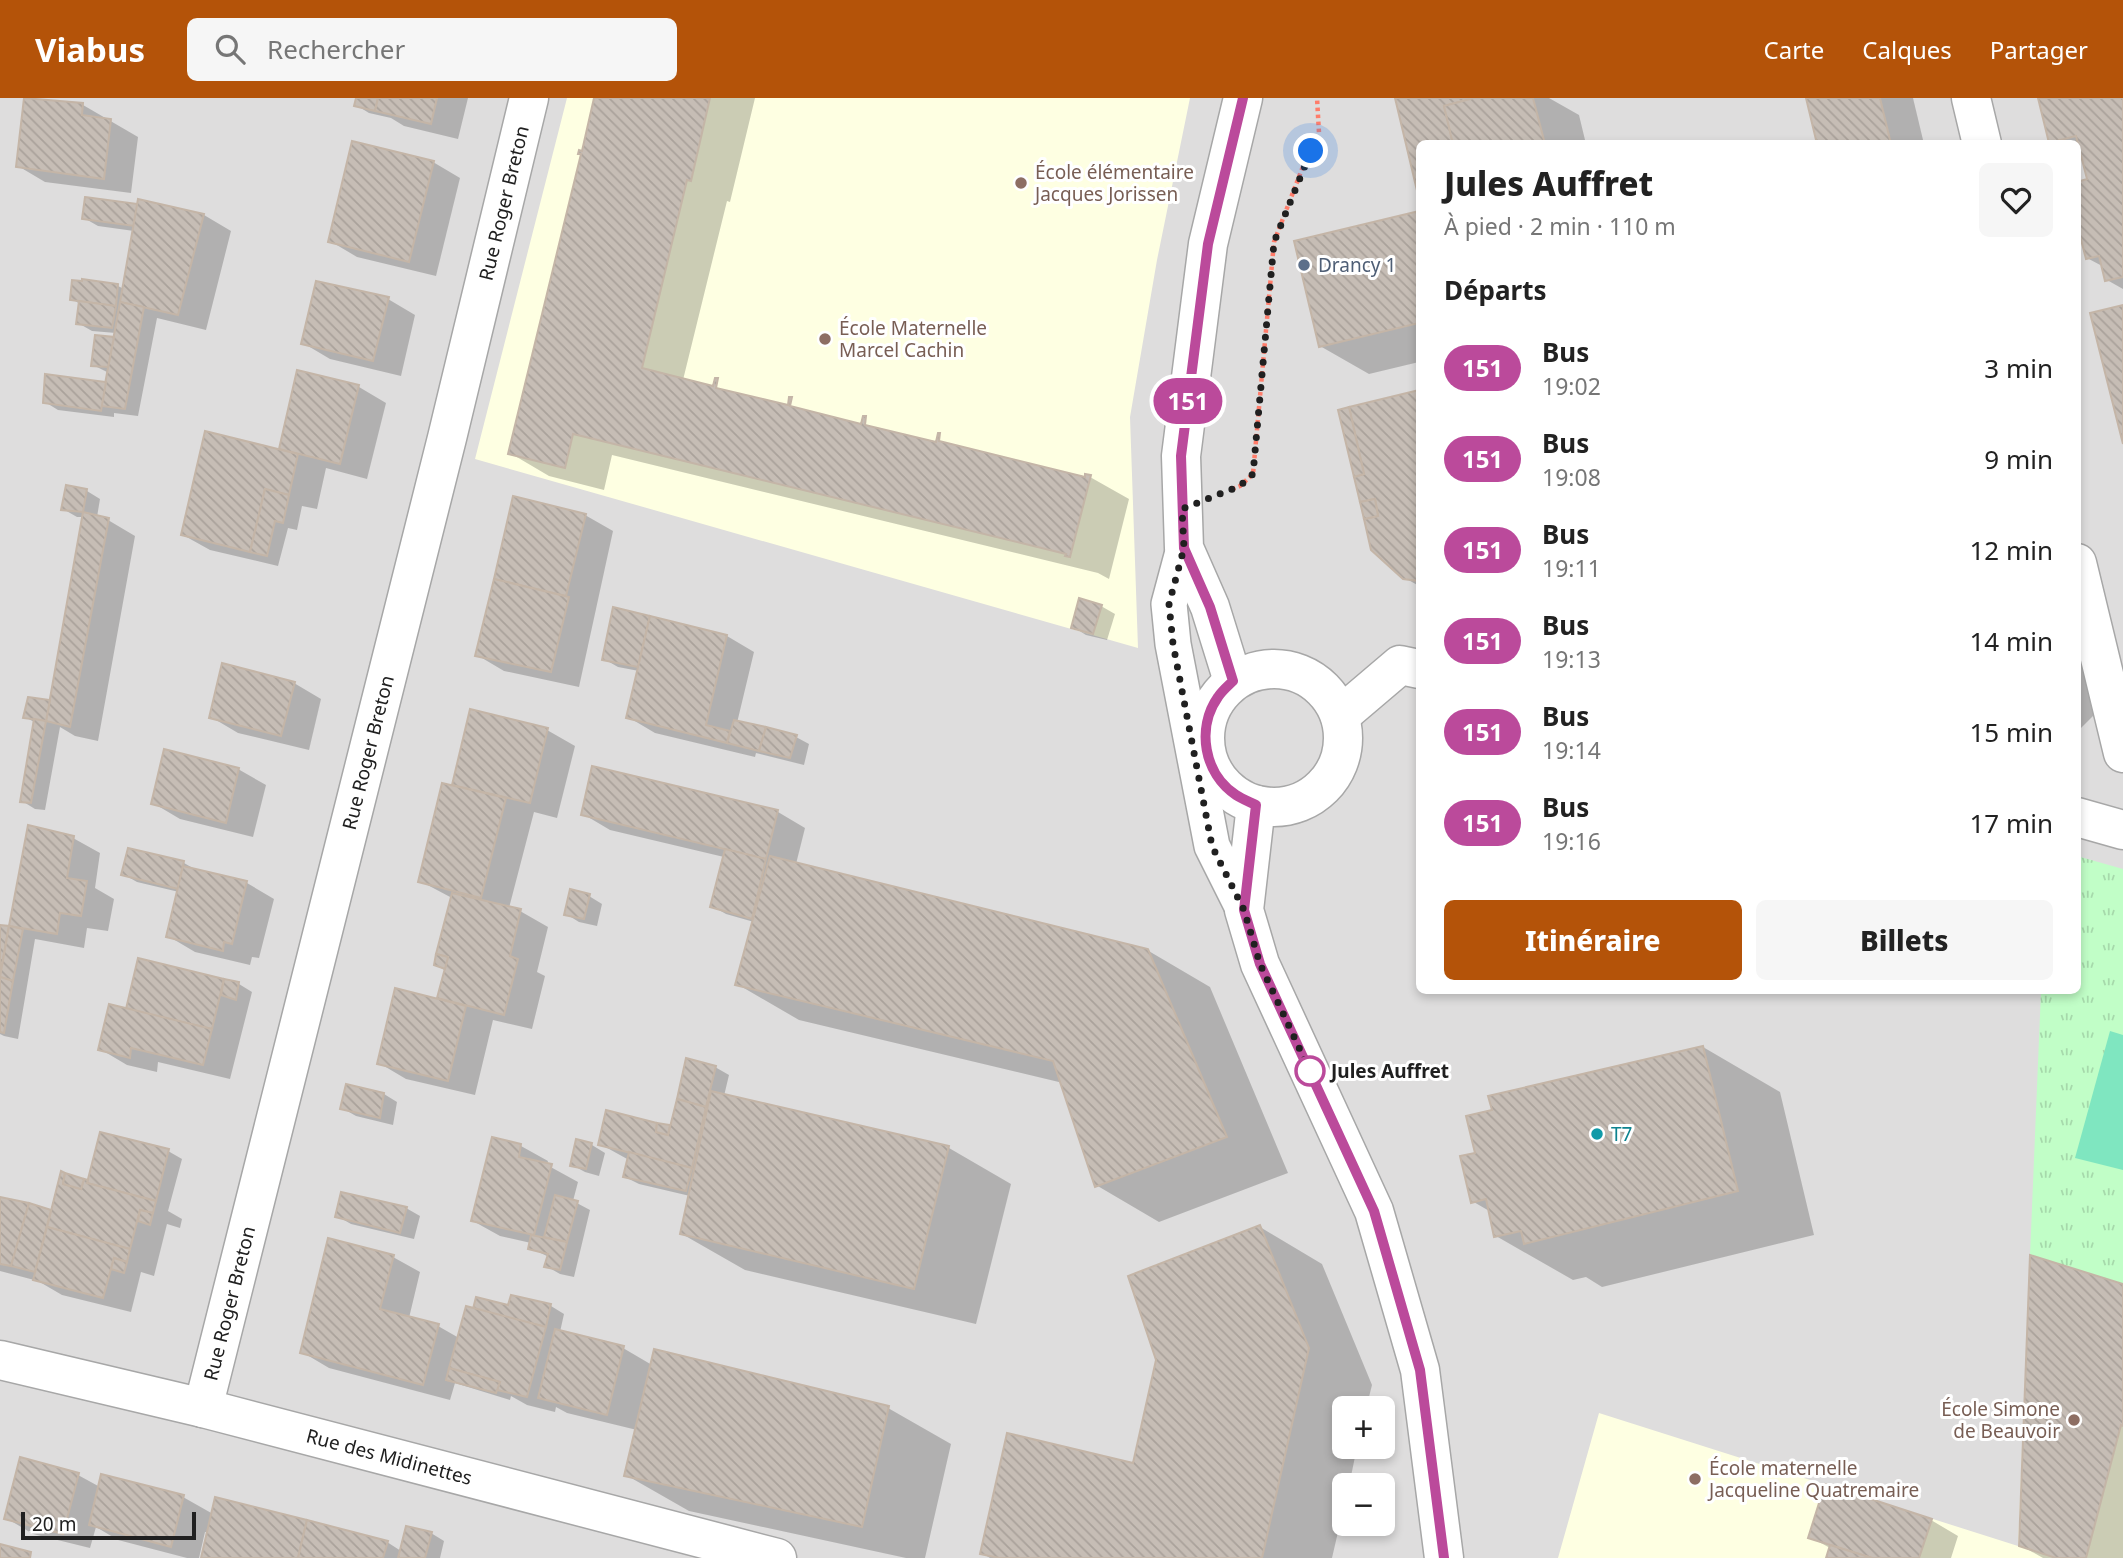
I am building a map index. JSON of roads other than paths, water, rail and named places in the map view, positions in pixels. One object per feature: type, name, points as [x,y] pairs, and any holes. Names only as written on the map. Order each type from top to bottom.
[{"type":"street","name":"Rue Roger Breton","points":[[203,1408],[447,438],[529,98]]},
{"type":"street","points":[[1233,681],[1210,607],[1184,548],[1181,456],[1208,244],[1243,98]]},
{"type":"street","points":[[1971,98],[1981,140]]},
{"type":"street","points":[[2081,580],[2123,753]]},
{"type":"street","points":[[1340,716],[1400,665],[1416,668]]},
{"type":"street","points":[[1274,668],[1296,671],[1316,681],[1331,697],[1340,716],[1344,737],[1341,758],[1332,777],[1317,793],[1298,803],[1277,807],[1256,805],[1236,795],[1220,780],[1209,760],[1205,739],[1208,717],[1218,696],[1233,681],[1253,671],[1274,668]]},
{"type":"street","points":[[1256,805],[1244,910],[1260,964],[1374,1211],[1420,1370],[1444,1558]]},
{"type":"street","points":[[2081,818],[2123,830]]},
{"type":"street","name":"Rue des Midinettes","points":[[0,1360],[203,1408],[777,1558]]},
{"type":"lane","points":[[1184,548],[1169,604],[1173,644],[1212,846],[1244,910]]},
{"type":"place","name":"École élémentaire Jacques Jorissen","points":[[1021,183]]},
{"type":"place","name":"Drancy 1","points":[[1304,265]]},
{"type":"place","name":"École Maternelle Marcel Cachin","points":[[825,339]]},
{"type":"place","name":"Jules Auffret","points":[[1310,1071]]},
{"type":"place","name":"T7","points":[[1597,1134]]},
{"type":"place","name":"École Simone de Beauvoir","points":[[2074,1420]]},
{"type":"place","name":"École maternelle Jacqueline Quatremaire","points":[[1695,1479]]}]
